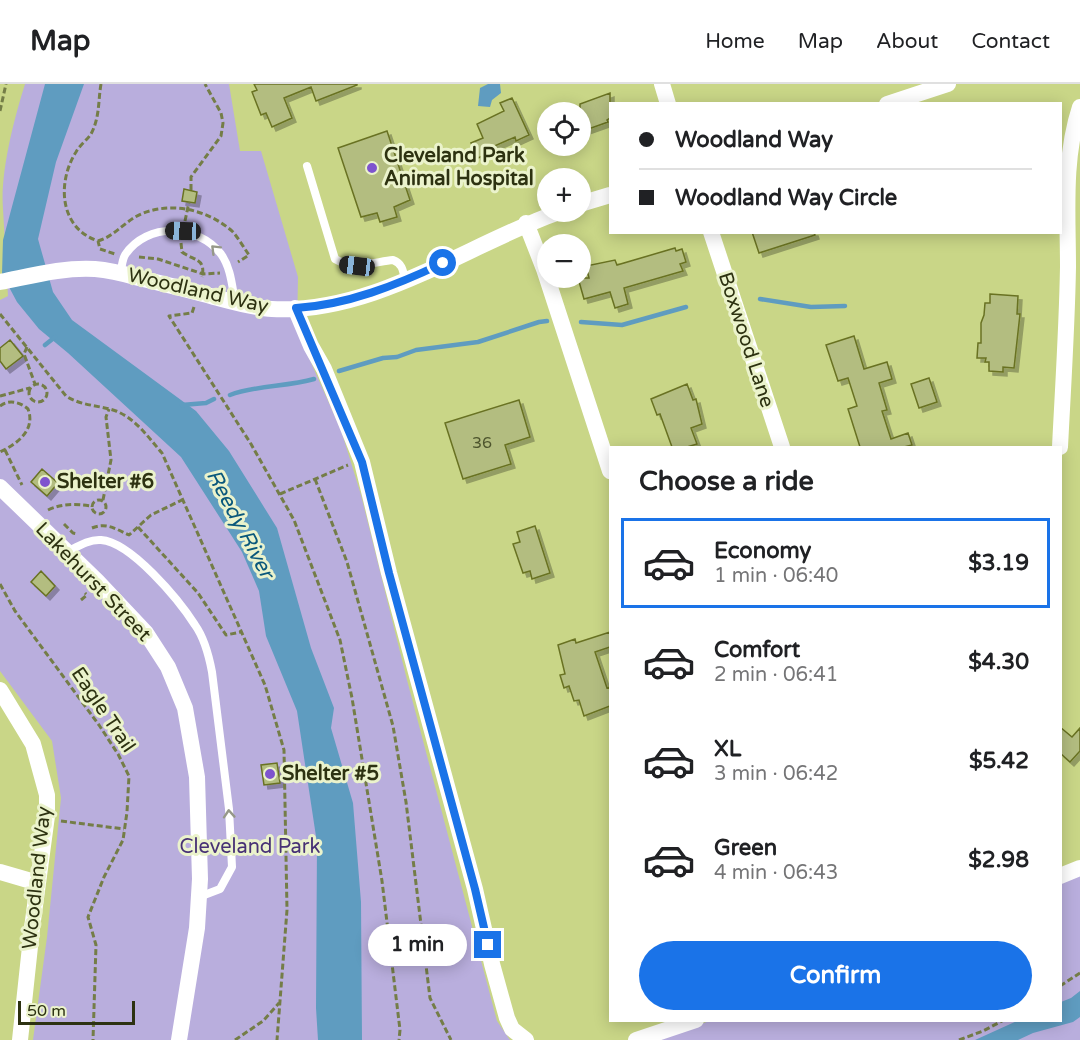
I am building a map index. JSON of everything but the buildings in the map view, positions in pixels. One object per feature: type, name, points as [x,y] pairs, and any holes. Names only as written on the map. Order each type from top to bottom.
[{"type":"street","points":[[662,84],[667,102]]},
{"type":"street","points":[[893,102],[948,84]]},
{"type":"street","points":[[1060,446],[1067,314],[1069,164],[1074,125],[1080,107]]},
{"type":"street","points":[[591,201],[609,195]]},
{"type":"street","name":"Woodland Way","points":[[0,282],[60,271],[96,269],[272,309],[320,307],[377,291],[405,280],[537,219]]},
{"type":"street","points":[[526,223],[544,269],[609,468]]},
{"type":"street","name":"Boxwood Lane","points":[[712,234],[782,446]]},
{"type":"street","points":[[296,308],[361,459],[507,1018],[512,1029],[526,1040]]},
{"type":"street","name":"Lakehurst Street","points":[[0,487],[113,597],[146,633],[168,667],[185,708],[196,777],[199,897],[197,928],[179,1040]]},
{"type":"street","name":"Woodland Way","points":[[0,690],[33,744],[46,795],[47,819],[20,1040]]},
{"type":"street","points":[[1062,875],[1080,868]]},
{"type":"street","points":[[0,872],[38,883]]},
{"type":"street","points":[[636,1040],[690,1022]]},
{"type":"lane","points":[[307,166],[335,259],[342,264],[357,266],[393,260],[399,262],[403,267],[405,280]]},
{"type":"lane","points":[[120,273],[125,256],[144,237],[162,231],[183,231],[210,243],[220,253],[227,264],[235,302]]},
{"type":"lane","points":[[67,552],[90,541],[101,540],[115,543],[129,551],[154,575],[195,626],[208,652],[228,809],[232,867],[220,890],[199,897]]},
{"type":"path","points":[[0,111],[6,84]]},
{"type":"path","points":[[100,84],[100,107],[95,121],[90,134],[76,151],[63,185],[63,198],[76,227],[89,238],[98,241],[100,249],[125,256],[158,259],[203,274],[204,267],[201,262],[182,252],[181,243]]},
{"type":"path","points":[[190,190],[191,177],[221,136],[223,123],[221,113],[205,84]]},
{"type":"path","points":[[184,226],[189,202]]},
{"type":"path","points":[[192,312],[169,316],[219,391],[294,520],[340,640],[352,698],[382,881],[400,1030],[399,1040]]},
{"type":"path","points":[[27,346],[24,354],[35,384]]},
{"type":"path","points":[[35,384],[55,385]]},
{"type":"path","points":[[0,396],[30,388],[35,384]]},
{"type":"path","points":[[30,388],[29,392],[33,400],[40,402],[47,393],[44,386]]},
{"type":"path","points":[[26,407],[33,400]]},
{"type":"path","points":[[0,406],[11,402],[26,407],[30,415],[28,430],[0,452]]},
{"type":"path","points":[[99,514],[106,510],[103,501],[111,460],[106,417],[109,409]]},
{"type":"path","points":[[5,450],[24,488]]},
{"type":"path","points":[[279,494],[361,459]]},
{"type":"path","points":[[315,479],[347,562],[393,726],[406,802],[430,998],[451,1040]]},
{"type":"path","points":[[60,521],[73,533],[78,534],[100,525],[117,528],[129,535],[151,515],[184,500]]},
{"type":"path","points":[[92,506],[95,501],[103,501]]},
{"type":"path","points":[[54,515],[48,510],[57,505],[92,506]]},
{"type":"path","points":[[92,506],[99,514],[100,525]]},
{"type":"path","points":[[138,527],[193,587],[226,635],[242,632]]},
{"type":"path","name":"Eagle Trail","points":[[0,584],[15,611],[99,725],[129,776],[123,840],[104,877],[88,917],[96,945],[93,1040]]},
{"type":"path","points":[[47,819],[124,829]]},
{"type":"path","points":[[1062,985],[1080,973]]},
{"type":"path","points":[[235,1040],[263,1021],[280,1002]]},
{"type":"path","points":[[959,1040],[1000,1022]]},
{"type":"green space","name":"Cleveland Park","points":[[25,84],[229,84],[240,151],[261,151],[298,277],[297,331],[341,430],[361,495],[497,1021],[510,1040],[33,1040],[47,937],[61,798],[52,741],[0,671],[0,300],[8,296],[3,195],[9,146]]},
{"type":"green space","points":[[1080,875],[1080,1040],[657,1040],[706,1022],[1062,1022],[1062,883]]},
{"type":"water","name":"Reedy River","points":[[45,84],[84,84],[56,162],[38,239],[53,292],[72,320],[196,411],[229,451],[277,528],[311,648],[334,708],[331,728],[353,803],[361,902],[362,1040],[318,1040],[316,1008],[317,843],[297,711],[266,636],[259,591],[242,552],[181,457],[39,329],[17,302],[2,274],[3,240]]},
{"type":"water","points":[[488,84],[500,84],[501,93],[492,100],[490,107],[478,106],[480,88]]},
{"type":"water","points":[[1080,991],[1080,1017],[1073,1022],[1033,1033],[1018,1040],[975,1040],[1015,1022],[1062,1022],[1062,1002]]},
{"type":"waterway","points":[[760,299],[811,307],[845,306]]},
{"type":"waterway","points":[[581,322],[622,325],[686,307]]},
{"type":"waterway","points":[[339,371],[416,350],[478,342],[547,321]]},
{"type":"waterway","points":[[45,345],[55,337]]},
{"type":"waterway","points":[[230,395],[250,389],[314,379]]},
{"type":"waterway","points":[[182,405],[206,403],[214,399]]},
{"type":"place","name":"Cleveland Park Animal Hospital","points":[[372,168]]},
{"type":"place","name":"Shelter #6","points":[[45,482]]},
{"type":"place","name":"Shelter #5","points":[[270,774]]},
{"type":"route","points":[[443,263],[377,291],[320,307],[296,308],[311,346],[324,369],[351,431],[362,462],[389,573],[475,889],[488,945]]}]
